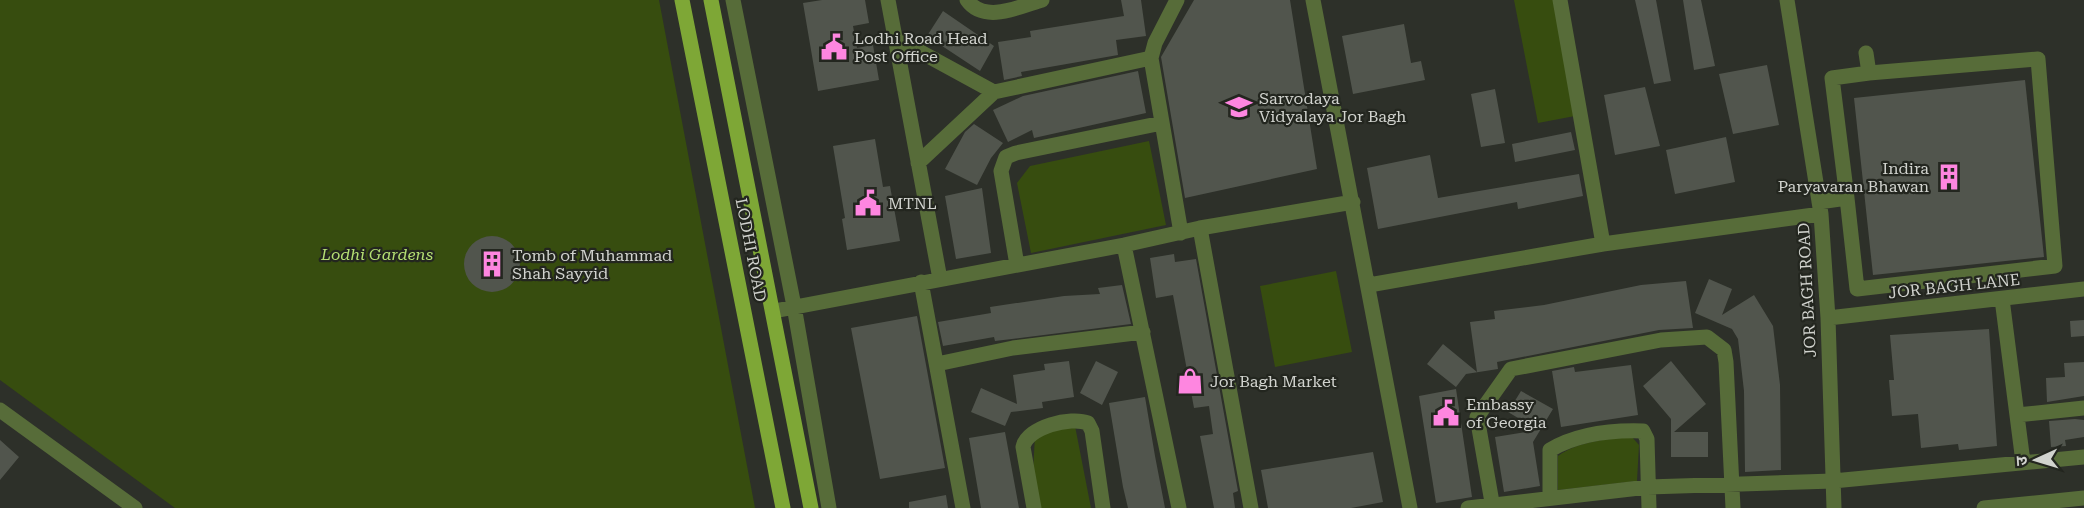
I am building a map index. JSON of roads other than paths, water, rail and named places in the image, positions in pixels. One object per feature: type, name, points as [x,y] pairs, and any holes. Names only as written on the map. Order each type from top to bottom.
[{"type":"main road","name":"LODHI ROAD","points":[[682,0],[783,508]]},
{"type":"main road","name":"LODHI ROAD","points":[[711,0],[774,311],[810,508]]},
{"type":"street","points":[[733,0],[794,306],[829,508]]},
{"type":"street","points":[[888,0],[940,279]]},
{"type":"street","points":[[967,0],[978,11],[988,13],[1042,0]]},
{"type":"street","points":[[1177,0],[1155,43],[1151,58],[1181,233]]},
{"type":"street","points":[[1313,0],[1410,508]]},
{"type":"street","points":[[1560,0],[1603,244]]},
{"type":"street","name":"JOR BAGH ROAD","points":[[1787,0],[1820,208],[1828,318],[1834,508]]},
{"type":"street","points":[[895,38],[994,92]]},
{"type":"street","points":[[1866,53],[1869,73]]},
{"type":"street","points":[[918,163],[994,92],[1151,58]]},
{"type":"street","points":[[2038,59],[2055,266],[1857,289],[1847,198],[1832,78],[2038,59]]},
{"type":"street","points":[[1017,265],[1001,171],[1006,157],[1162,123]]},
{"type":"street","points":[[1369,285],[1820,208],[1847,198]]},
{"type":"street","points":[[774,311],[1124,245],[1200,228],[1353,202]]},
{"type":"street","points":[[1200,228],[1251,508]]},
{"type":"street","points":[[1124,245],[1179,508]]},
{"type":"street","points":[[921,282],[963,508]]},
{"type":"street","name":"JOR BAGH LANE","points":[[1828,318],[2084,289]]},
{"type":"street","points":[[2002,299],[2024,462]]},
{"type":"street","points":[[937,364],[1012,348],[1143,332]]},
{"type":"street","points":[[1492,506],[1477,417],[1511,369],[1661,340],[1707,337],[1724,350],[1734,508]]},
{"type":"street","points":[[2017,415],[2084,408]]},
{"type":"street","points":[[0,410],[135,508]]},
{"type":"street","points":[[1034,508],[1023,447],[1024,439],[1032,432],[1074,420],[1088,423],[1092,431],[1103,508]]},
{"type":"street","points":[[1550,498],[1550,450],[1566,441],[1621,430],[1643,431],[1647,439],[1649,508]]},
{"type":"street","points":[[1468,508],[1648,487],[1833,481],[2084,457]]},
{"type":"street","points":[[1984,508],[2084,498]]},
{"type":"place","name":"Lodhi Road Head Post Office","points":[[834,47]]},
{"type":"place","name":"Sarvodaya Vidyalaya Jor Bagh","points":[[1239,107]]},
{"type":"place","name":"Indira Paryavaran Bhawan","points":[[1949,177]]},
{"type":"place","name":"MTNL","points":[[868,203]]},
{"type":"place","name":"Tomb of Muhammad Shah Sayyid","points":[[492,264]]},
{"type":"place","name":"Jor Bagh Market","points":[[1190,381]]},
{"type":"place","name":"Embassy of Georgia","points":[[1446,413]]},
{"type":"park label","name":"Lodhi Gardens","points":[[377,254]]}]
